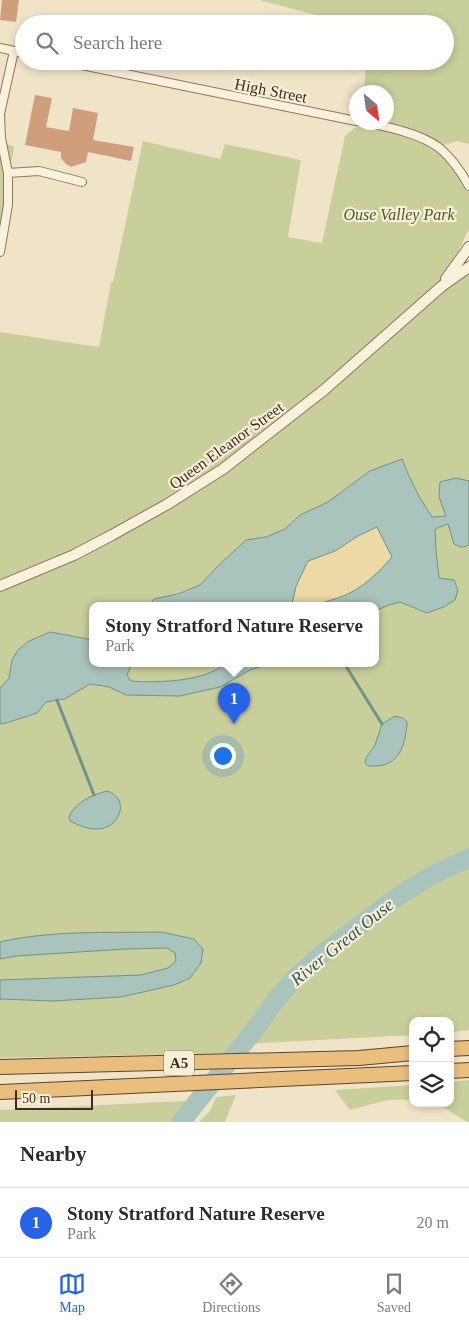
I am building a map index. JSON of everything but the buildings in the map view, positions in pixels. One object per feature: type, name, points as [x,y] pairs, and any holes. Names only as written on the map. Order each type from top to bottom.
[{"type":"highway","points":[[454,1049],[469,1048]]},
{"type":"highway","name":"A5","points":[[0,1067],[358,1058],[409,1053]]},
{"type":"highway","points":[[454,1071],[469,1070]]},
{"type":"highway","name":"A5","points":[[0,1092],[409,1073]]},
{"type":"street","points":[[0,48],[14,51],[0,114],[1,138],[8,173],[8,205],[0,252]]},
{"type":"street","name":"High Street","points":[[106,70],[349,120]]},
{"type":"street","points":[[394,130],[427,141],[438,148],[452,161],[469,186]]},
{"type":"street","points":[[8,173],[39,171],[82,182]]},
{"type":"street","name":"Queen Eleanor Street","points":[[442,286],[469,247]]},
{"type":"street","name":"Queen Eleanor Street","points":[[0,586],[74,555],[166,505],[223,469],[324,390],[442,286],[469,267]]},
{"type":"green space","name":"Ouse Valley Park","points":[[259,0],[469,0],[469,144],[456,141],[439,147],[469,186],[469,229],[454,260],[428,299],[469,273],[469,1030],[454,1032],[454,1017],[409,1017],[409,1035],[243,1044],[236,1053],[0,1058],[0,332],[99,347],[111,282],[113,282],[143,141],[220,159],[225,144],[301,160],[288,237],[322,243],[345,136],[352,130],[394,130],[394,85],[364,85],[365,70],[454,70],[454,15],[316,15]]},
{"type":"green space","points":[[0,143],[14,146],[0,234]]},
{"type":"green space","points":[[469,1080],[469,1122],[443,1107],[454,1107],[454,1082]]},
{"type":"green space","points":[[409,1085],[409,1100],[389,1100],[350,1110],[335,1090]]},
{"type":"green space","points":[[236,1095],[225,1122],[199,1122],[210,1111],[216,1097]]},
{"type":"green space","points":[[203,1100],[182,1122],[0,1122],[0,1110]]},
{"type":"sand","points":[[377,527],[392,556],[382,568],[359,588],[343,596],[323,602],[293,602],[296,586],[308,561],[335,551],[358,536]]},
{"type":"water","points":[[402,459],[423,503],[432,517],[446,516],[439,497],[440,482],[456,478],[469,481],[469,544],[462,547],[454,544],[448,524],[435,529],[439,578],[454,580],[458,590],[455,600],[444,607],[427,613],[400,602],[379,609],[379,602],[326,602],[350,593],[363,585],[392,557],[377,527],[358,536],[335,551],[308,561],[296,586],[293,602],[152,602],[154,599],[178,594],[200,585],[246,540],[266,537],[285,529],[300,515],[328,502],[370,471]]},
{"type":"water","points":[[50,632],[89,639],[89,667],[130,667],[127,675],[131,681],[181,680],[206,674],[220,667],[259,667],[250,670],[220,687],[180,696],[126,695],[109,687],[90,684],[65,699],[46,702],[37,713],[0,724],[0,688],[9,678],[12,660],[18,650],[29,641]]},
{"type":"water","points":[[395,716],[403,718],[407,722],[406,735],[399,753],[384,765],[368,766],[365,763],[366,758],[375,745],[382,724]]},
{"type":"water","points":[[107,791],[119,800],[120,806],[120,813],[111,824],[104,828],[93,829],[70,821],[69,817],[75,807],[90,797]]},
{"type":"water","points":[[161,932],[194,939],[203,949],[201,963],[190,978],[174,985],[121,997],[53,1001],[0,999],[0,980],[141,975],[168,968],[176,961],[175,953],[167,948],[16,956],[0,959],[0,942],[60,934]]},
{"type":"waterway","points":[[346,667],[382,724]]},
{"type":"waterway","points":[[57,700],[94,795]]},
{"type":"waterway","name":"River Great Ouse","points":[[181,1122],[294,979],[322,954],[394,899],[432,875],[469,858]]},
{"type":"place","name":"Stony Stratford Nature Reserve","points":[[234,724]]}]
